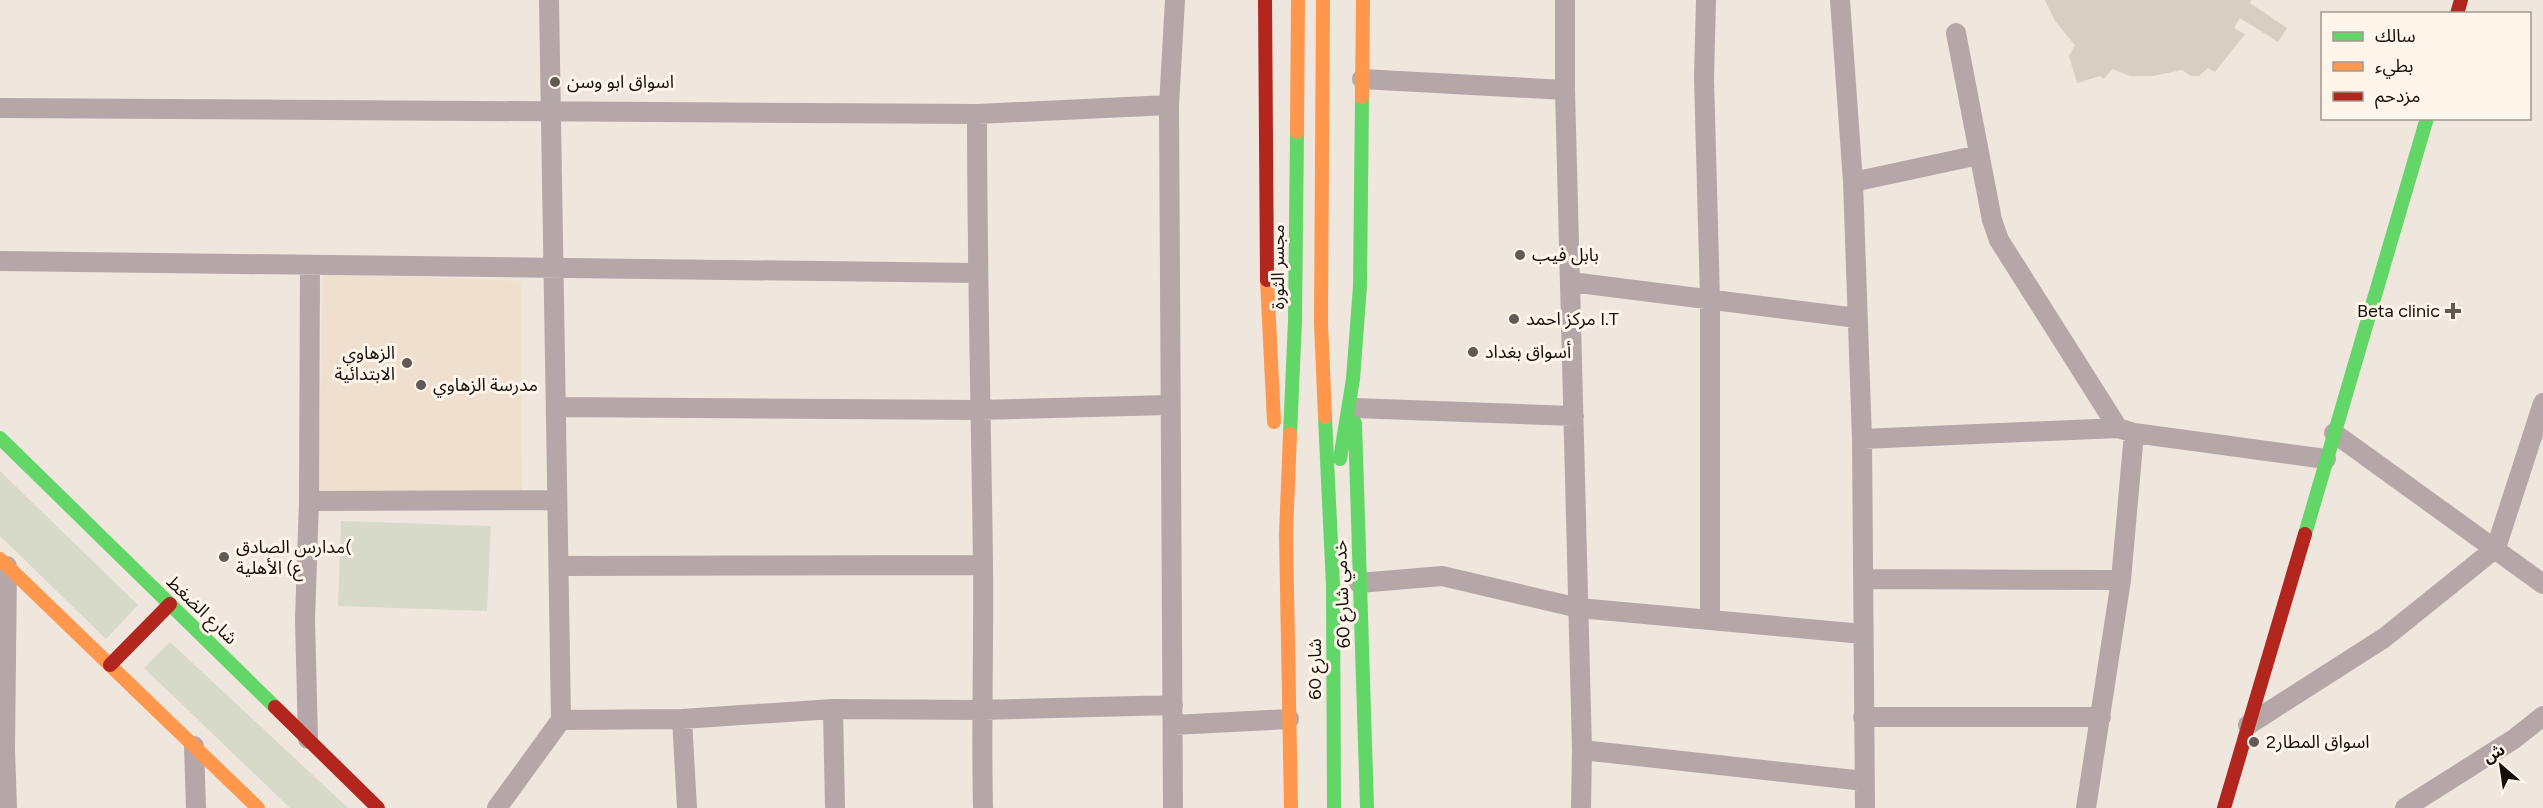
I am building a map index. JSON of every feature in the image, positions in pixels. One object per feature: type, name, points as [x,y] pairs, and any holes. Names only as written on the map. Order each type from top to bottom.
[{"type":"main road","points":[[1265,0],[1267,317],[1275,436],[1286,534]]},
{"type":"main road","name":"مجسر الثورة","points":[[1286,534],[1295,321],[1298,0]]},
{"type":"main road","points":[[1323,0],[1321,323],[1329,529]]},
{"type":"main road","points":[[1329,529],[1353,379],[1360,286],[1363,0]]},
{"type":"main road","points":[[2224,808],[2326,459],[2381,282],[2426,120]]},
{"type":"main road","name":"خدمي شارع 60","points":[[1353,379],[1367,808]]},
{"type":"main road","name":"شارع الضغط","points":[[0,438],[378,808]]},
{"type":"main road","name":"شارع 60","points":[[1329,529],[1333,586],[1334,808]]},
{"type":"main road","name":"شارع 60","points":[[1286,534],[1291,808]]},
{"type":"main road","points":[[4,563],[258,808]]},
{"type":"main road","points":[[110,665],[170,604]]},
{"type":"street","points":[[497,808],[561,720],[549,0]]},
{"type":"street","points":[[1173,808],[1169,105],[1175,0]]},
{"type":"street","points":[[1565,0],[1565,90],[1582,750],[1581,808]]},
{"type":"street","points":[[1706,0],[1704,78],[1710,299],[1710,619]]},
{"type":"street","points":[[1840,0],[1853,182],[1862,439],[1865,808]]},
{"type":"street","points":[[1956,33],[1992,220],[2002,247],[2126,431],[2121,580],[2086,808]]},
{"type":"street","points":[[1362,79],[1565,90]]},
{"type":"street","points":[[0,108],[977,114],[1169,105]]},
{"type":"street","points":[[977,114],[977,273],[983,565],[981,710],[983,808]]},
{"type":"street","points":[[1853,182],[1979,156]]},
{"type":"street","points":[[0,261],[977,273]]},
{"type":"street","points":[[308,739],[305,620],[309,501],[310,265]]},
{"type":"street","points":[[1570,282],[1857,318]]},
{"type":"street","points":[[556,407],[979,410],[1169,405]]},
{"type":"street","points":[[1354,408],[1574,416]]},
{"type":"street","points":[[2248,725],[2384,639],[2496,548],[2542,411]]},
{"type":"street","points":[[1862,439],[2126,431],[2326,459]]},
{"type":"street","points":[[2334,433],[2543,584]]},
{"type":"street","points":[[309,501],[557,500]]},
{"type":"street","points":[[4,563],[2,750],[7,808]]},
{"type":"street","points":[[559,566],[983,565]]},
{"type":"street","points":[[1359,583],[1442,576],[1578,608],[1863,634]]},
{"type":"street","points":[[1863,579],[2121,580]]},
{"type":"street","points":[[561,720],[682,718],[833,709],[981,710],[1173,705]]},
{"type":"street","points":[[833,709],[835,808]]},
{"type":"street","points":[[2405,808],[2514,739],[2543,716]]},
{"type":"street","points":[[1863,717],[2101,717]]},
{"type":"street","points":[[682,718],[687,808]]},
{"type":"street","points":[[1173,725],[1289,719]]},
{"type":"street","points":[[194,746],[196,808]]},
{"type":"street","points":[[1582,750],[1864,781]]},
{"type":"shaded area","name":"مدرسة الزهاوي","points":[[323,274],[521,281],[522,490],[318,493]]},
{"type":"green space","points":[[0,471],[138,605],[106,639],[0,536]]},
{"type":"green space","points":[[341,521],[491,526],[487,611],[338,606]]},
{"type":"green space","points":[[170,642],[348,808],[290,808],[144,668]]},
{"type":"building","points":[[2045,0],[2251,0],[2250,3],[2287,28],[2278,42],[2240,18],[2234,28],[2245,34],[2215,72],[2208,68],[2199,76],[2191,76],[2182,70],[2153,76],[2130,76],[2112,69],[2104,79],[2100,76],[2077,83],[2069,56],[2075,45],[2055,21]]},
{"type":"traffic: fast","points":[[1340,459],[1353,379],[1360,286],[1362,97]]},
{"type":"traffic: fast","points":[[2305,534],[2426,120]]},
{"type":"traffic: fast","points":[[1290,434],[1295,321],[1297,132]]},
{"type":"traffic: fast","points":[[1325,417],[1333,586],[1334,808]]},
{"type":"traffic: fast","points":[[1355,423],[1367,808]]},
{"type":"traffic: fast","points":[[0,438],[275,707]]},
{"type":"traffic: slow","points":[[1297,132],[1298,0]]},
{"type":"traffic: slow","points":[[1323,0],[1321,323],[1325,417]]},
{"type":"traffic: slow","points":[[1362,97],[1363,0]]},
{"type":"traffic: slow","points":[[1267,280],[1274,422]]},
{"type":"traffic: slow","points":[[1290,434],[1286,534],[1291,808]]},
{"type":"traffic: slow","points":[[0,559],[258,808]]},
{"type":"traffic: jam","points":[[1265,0],[1267,280]]},
{"type":"traffic: jam","points":[[2458,12],[2461,0]]},
{"type":"traffic: jam","points":[[2224,808],[2305,534]]},
{"type":"traffic: jam","points":[[110,665],[170,604]]},
{"type":"traffic: jam","points":[[275,707],[378,808]]},
{"type":"place","name":"اسواق ابو وسن","points":[[555,82]]},
{"type":"place","name":"بابل فيب","points":[[1520,255]]},
{"type":"place","name":"Beta clinic","points":[[2453,311]]},
{"type":"place","name":"مركز احمد I.T","points":[[1514,319]]},
{"type":"place","name":"أسواق بغداد","points":[[1473,352]]},
{"type":"place","name":"الزهاوي الابتدائية","points":[[407,363]]},
{"type":"place","name":"مدرسة الزهاوي","points":[[421,385]]},
{"type":"place","name":"مدارس الصادق( ع) الأهلية","points":[[224,557]]},
{"type":"place","name":"اسواق المطار2","points":[[2254,742]]}]
